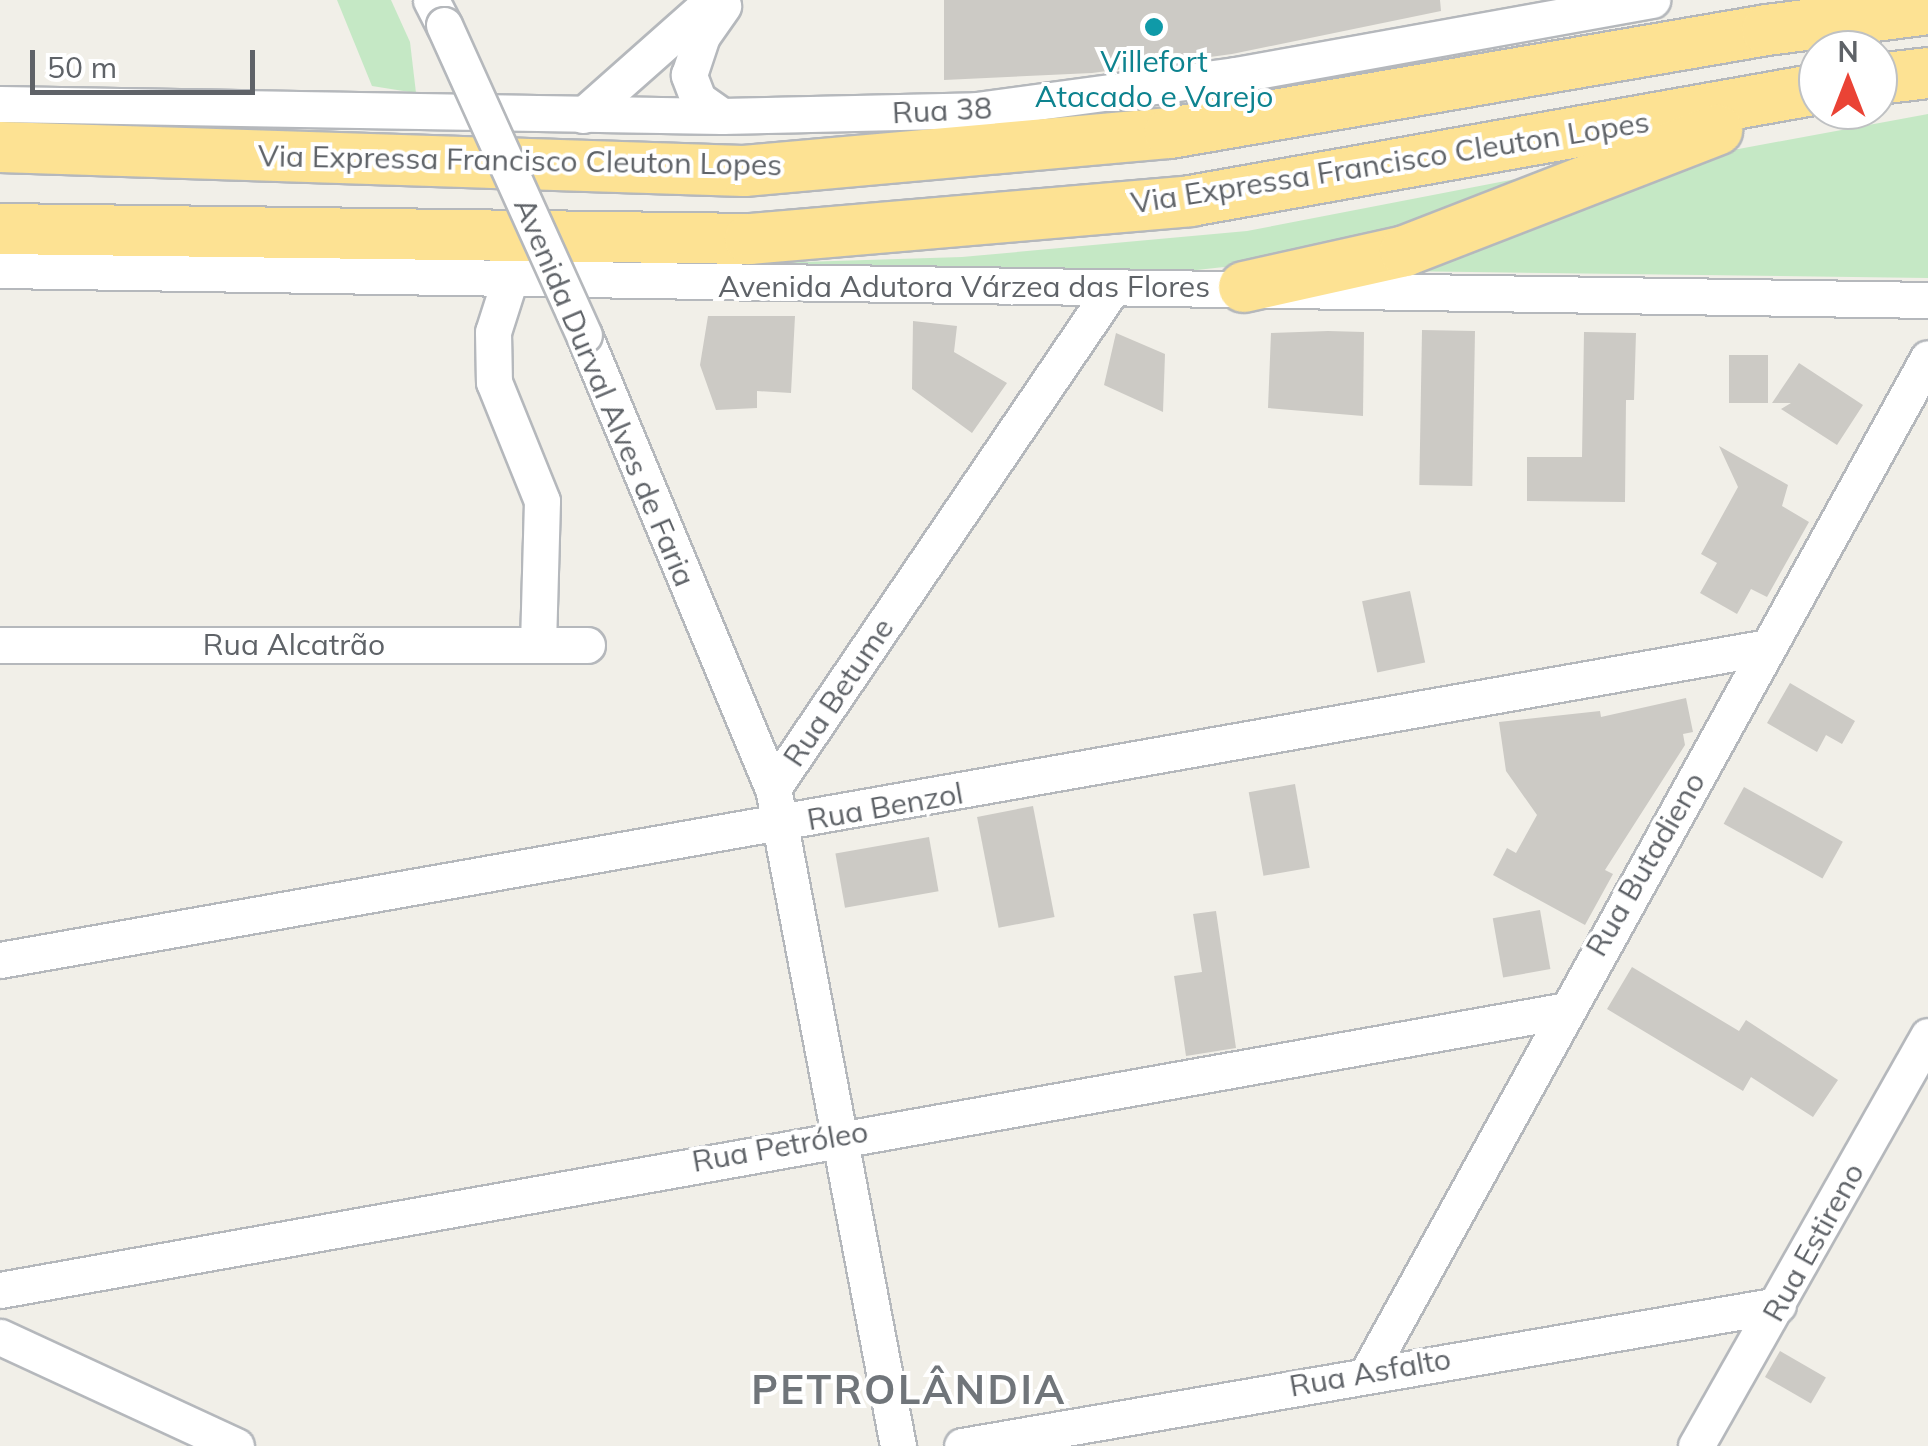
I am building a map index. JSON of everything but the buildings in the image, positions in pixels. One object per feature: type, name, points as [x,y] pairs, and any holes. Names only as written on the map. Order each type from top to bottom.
[{"type":"highway","name":"Via Expressa Francisco Cleuton Lopes","points":[[0,147],[744,171],[1170,133],[1766,30],[1928,9]]},
{"type":"highway","points":[[1898,76],[1928,72]]},
{"type":"highway","name":"Via Expressa Francisco Cleuton Lopes","points":[[0,229],[750,238],[1190,201],[1798,95]]},
{"type":"highway","points":[[1244,288],[1406,250],[1798,99]]},
{"type":"street","points":[[0,104],[583,115],[713,0]]},
{"type":"street","points":[[722,116],[698,100],[689,74],[702,36],[728,0]]},
{"type":"street","name":"Rua 38","points":[[583,115],[977,110],[1235,75],[1652,0]]},
{"type":"street","name":"Avenida Durval Alves de Faria","points":[[437,12],[584,335],[773,788]]},
{"type":"street","name":"Avenida Adutora Várzea das Flores","points":[[0,270],[509,282],[1111,290],[1244,288],[1928,300]]},
{"type":"street","points":[[509,282],[493,332],[494,382],[542,501],[538,643]]},
{"type":"street","name":"Rua Betume","points":[[898,1446],[844,1134],[773,788],[1111,290]]},
{"type":"street","name":"Rua Butadieno","points":[[1368,1372],[1562,1011],[1928,358]]},
{"type":"street","name":"Rua Alcatrão","points":[[0,645],[587,645]]},
{"type":"street","name":"Rua Benzol","points":[[0,960],[1768,647]]},
{"type":"street","name":"Rua Petróleo","points":[[0,1290],[844,1134],[1562,1011]]},
{"type":"street","name":"Rua Estireno","points":[[1696,1446],[1928,1036]]},
{"type":"street","name":"Rua Asfalto","points":[[962,1446],[1368,1372],[1778,1306]]},
{"type":"street","points":[[0,1337],[236,1446]]},
{"type":"green space","points":[[337,0],[391,0],[410,42],[416,93],[372,86]]},
{"type":"green space","points":[[1928,114],[1928,278],[1398,271],[1717,153],[1841,130],[1898,130],[1898,120]]},
{"type":"green space","points":[[1578,167],[1326,256],[1151,275],[572,269],[962,257],[1247,231]]},
{"type":"place","name":"Villefort Atacado e Varejo","points":[[1154,27]]},
{"type":"district","name":"PETROLÂNDIA","points":[[909,1389]]}]
